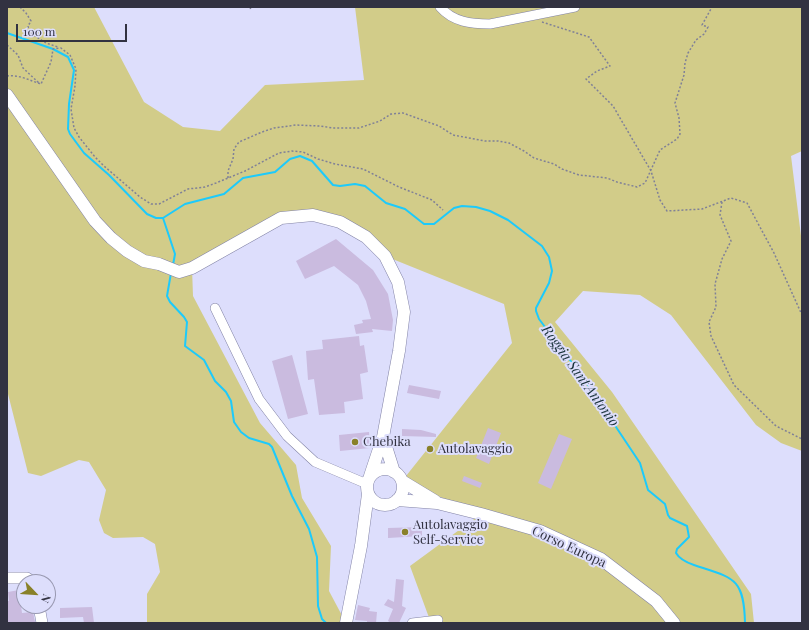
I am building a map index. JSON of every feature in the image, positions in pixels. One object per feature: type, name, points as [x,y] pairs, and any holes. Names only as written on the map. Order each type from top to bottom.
[{"type":"main road","points":[[7,95],[95,221],[111,238],[127,251],[144,261],[159,264],[178,272],[192,268],[281,218],[313,215],[340,222],[366,237],[385,256],[398,282],[404,312],[383,437],[368,485],[364,526],[346,623]]},
{"type":"main road","points":[[383,437],[398,477],[402,487],[401,493],[397,500],[384,505],[374,502],[368,485],[376,471],[385,469],[398,477],[437,503]]},
{"type":"main road","name":"Corso Europa","points":[[397,500],[437,503],[540,531],[601,559],[656,601],[674,623]]},
{"type":"main road","points":[[364,526],[384,505]]},
{"type":"street","points":[[440,7],[452,17],[465,22],[490,24],[575,7]]},
{"type":"street","points":[[215,308],[258,399],[286,436],[315,462],[368,485]]},
{"type":"street","points":[[412,623],[438,620]]},
{"type":"path","points":[[20,7],[26,13],[30,21],[28,26],[29,32],[46,43],[61,48],[70,55],[76,69],[71,109],[74,128],[95,157],[140,197],[151,204],[159,204],[188,190],[205,187],[245,171],[278,153],[292,151],[303,152],[318,159],[335,164],[363,169],[399,187],[432,200],[444,210]]},
{"type":"path","points":[[228,178],[228,171],[233,159],[234,149],[239,142],[262,132],[274,128],[296,125],[333,128],[359,128],[380,121],[391,114],[403,113],[439,126],[453,135],[508,143],[534,158],[554,164],[562,169],[579,175],[608,178],[637,187],[645,183],[660,150],[677,139],[680,134],[679,118],[675,103],[684,75],[685,63],[688,53],[696,40],[704,34],[708,27],[702,25],[712,7]]},
{"type":"path","points":[[540,22],[589,37],[610,66],[596,71],[586,79],[613,106],[651,171],[660,200],[667,211],[702,209],[731,198],[747,203],[774,252],[802,315]]},
{"type":"path","points":[[7,45],[18,55],[23,68],[41,84]]},
{"type":"path","points":[[41,84],[51,62],[53,48],[58,47]]},
{"type":"path","points":[[7,76],[12,75],[41,84]]},
{"type":"path","points":[[722,201],[720,215],[731,241],[722,259],[715,284],[716,307],[709,322],[711,336],[734,385],[776,426],[802,439]]},
{"type":"shaded area","points":[[7,7],[94,7],[144,102],[183,127],[220,131],[265,85],[364,80],[355,7],[802,7],[802,151],[791,156],[802,244],[802,451],[781,443],[756,425],[671,315],[640,295],[583,291],[555,322],[612,392],[751,594],[754,623],[431,623],[410,566],[481,514],[402,481],[512,343],[504,304],[385,256],[340,222],[281,218],[192,268],[193,296],[260,423],[296,465],[302,498],[331,546],[329,591],[346,623],[147,623],[147,594],[160,572],[155,544],[143,537],[113,538],[104,533],[99,520],[106,490],[89,462],[79,460],[41,476],[28,473],[7,390]]},
{"type":"building","points":[[336,239],[373,270],[388,294],[393,320],[392,331],[372,329],[373,332],[356,334],[354,325],[363,323],[362,320],[371,319],[366,301],[358,285],[334,266],[305,279],[296,261]]},
{"type":"building","points":[[359,336],[360,346],[364,345],[368,372],[360,374],[363,399],[344,402],[345,413],[319,415],[314,379],[308,380],[306,351],[323,349],[322,340]]},
{"type":"building","points":[[292,355],[308,414],[288,419],[272,361]]},
{"type":"building","points":[[409,385],[441,391],[439,399],[407,393]]},
{"type":"building","points":[[488,428],[501,433],[489,464],[476,458]]},
{"type":"building","points":[[402,429],[421,430],[436,434],[436,437],[402,436]]},
{"type":"building","name":"Chebika","points":[[369,432],[370,448],[340,451],[339,435]]},
{"type":"building","points":[[559,434],[572,439],[551,489],[538,483]]},
{"type":"building","points":[[464,476],[482,483],[480,488],[462,481]]},
{"type":"building","name":"Autolavaggio Self-Service","points":[[422,527],[422,536],[388,538],[388,528]]},
{"type":"building","points":[[396,579],[404,580],[402,606],[406,608],[399,623],[391,623],[388,621],[393,609],[384,605],[388,599],[394,602]]},
{"type":"building","points":[[16,591],[16,614],[33,614],[35,622],[7,623],[7,601],[9,601],[8,592]]},
{"type":"building","points":[[358,605],[370,608],[369,611],[377,612],[376,623],[367,623],[367,621],[355,620]]},
{"type":"building","points":[[92,607],[94,623],[84,623],[83,617],[60,618],[60,608]]},
{"type":"waterway","name":"Roggia Sant'Antonio","points":[[7,33],[53,49],[68,57],[74,70],[69,104],[68,129],[70,134],[84,153],[109,175],[147,214],[156,218],[163,218],[185,204],[224,194],[243,178],[275,172],[290,159],[300,156],[312,161],[333,185],[340,186],[355,184],[365,186],[386,203],[405,209],[424,224],[434,224],[454,208],[462,206],[476,207],[490,211],[508,220],[542,246],[549,257],[552,271],[549,283],[536,308],[539,319],[582,376],[640,463],[648,490],[665,504],[670,518],[687,526],[689,537],[677,549],[676,553],[680,558],[687,562],[718,573],[734,582],[739,588],[742,596],[745,623]]},
{"type":"waterway","points":[[163,218],[175,254],[173,265]]},
{"type":"waterway","points":[[171,273],[167,296],[170,302],[187,322],[185,346],[204,360],[215,381],[226,392],[231,401],[234,422],[241,432],[249,438],[269,444],[272,447],[292,496],[309,529],[317,557],[318,606],[322,619],[326,623]]},
{"type":"place","name":"Chebika","points":[[355,442]]},
{"type":"place","name":"Autolavaggio","points":[[430,449]]},
{"type":"place","name":"Autolavaggio Self-Service","points":[[405,532]]}]
